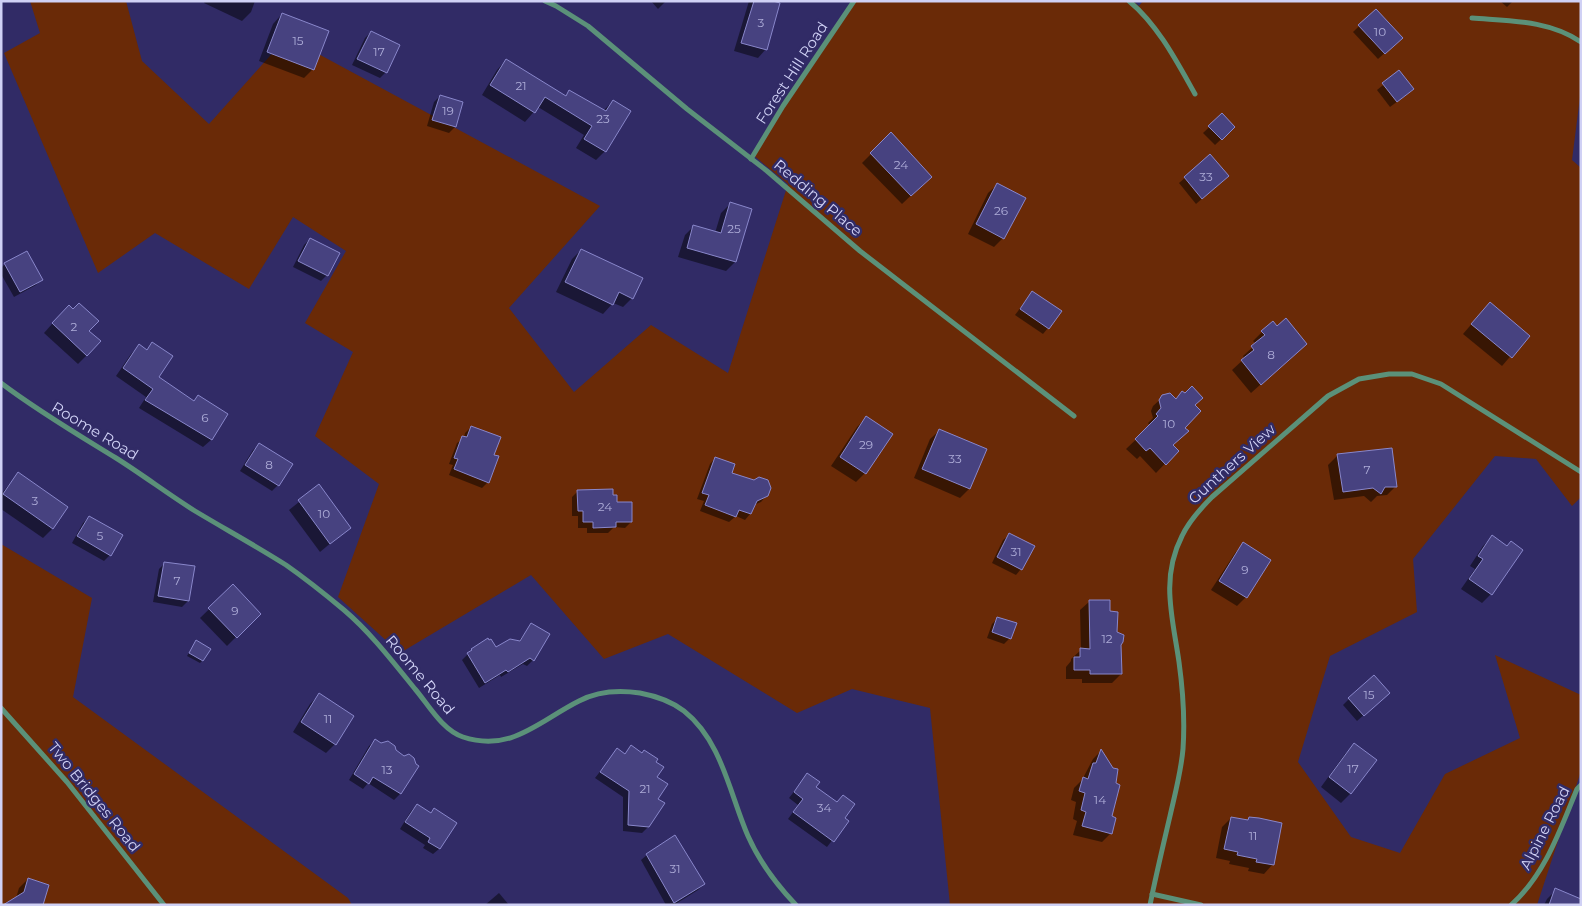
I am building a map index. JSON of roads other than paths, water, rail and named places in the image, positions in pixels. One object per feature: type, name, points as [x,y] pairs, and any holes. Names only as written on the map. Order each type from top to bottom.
[{"type":"street","name":"Redding Place","points":[[545,1],[588,26],[860,251],[1074,416]]},
{"type":"street","name":"Forest Hill Road","points":[[751,159],[854,1]]},
{"type":"street","points":[[1129,1],[1139,10],[1174,56],[1195,94]]},
{"type":"street","points":[[1472,18],[1537,24],[1559,30],[1581,42]]},
{"type":"street","name":"Gunthers View","points":[[1150,905],[1183,749],[1183,700],[1179,662],[1170,614],[1169,587],[1171,572],[1181,537],[1195,516],[1212,497],[1328,396],[1359,379],[1389,374],[1412,374],[1441,384],[1581,472]]},
{"type":"street","name":"Roome Road","points":[[1,383],[30,406],[136,470],[192,509],[287,566],[331,600],[368,633],[439,718],[460,736],[487,741],[501,741],[514,738],[526,733],[579,701],[606,692],[634,692],[652,695],[669,702],[700,726],[719,761],[747,834],[758,856],[770,876],[796,905]]},
{"type":"street","name":"Two Bridges Road","points":[[1,708],[67,782],[164,905]]},
{"type":"street","name":"Alpine Road","points":[[1511,905],[1526,889],[1545,861],[1555,843],[1577,789],[1581,785]]},
{"type":"street","points":[[1152,894],[1201,905]]}]
